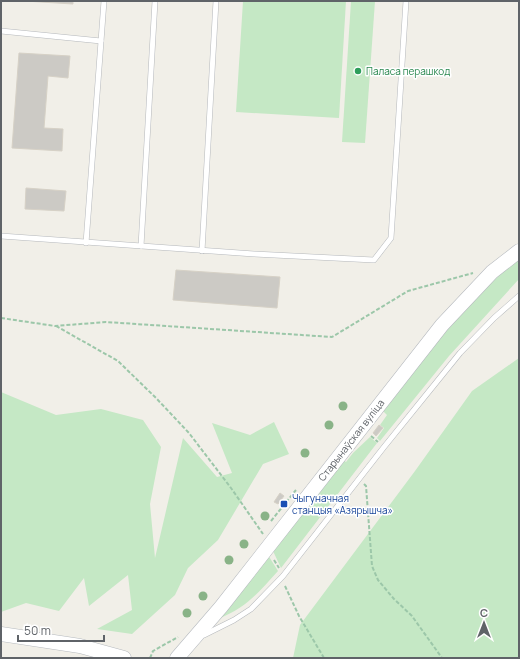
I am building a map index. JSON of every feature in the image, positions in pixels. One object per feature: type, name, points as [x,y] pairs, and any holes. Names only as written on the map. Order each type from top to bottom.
[{"type":"main road","name":"Старынаўская вуліца","points":[[177,658],[194,640],[268,547],[402,374],[449,316],[492,272],[519,251]]},
{"type":"main road","points":[[1,634],[80,646],[124,658]]},
{"type":"lane","points":[[86,243],[104,1]]},
{"type":"lane","points":[[140,246],[155,1]]},
{"type":"lane","points":[[202,251],[216,1]]},
{"type":"lane","points":[[1,236],[202,251],[374,260],[391,238],[406,1]]},
{"type":"lane","points":[[1,31],[101,40]]},
{"type":"lane","points":[[194,640],[244,615],[283,576],[460,353],[494,318],[519,296]]},
{"type":"path","points":[[1,318],[55,326],[106,322],[332,337],[408,291],[475,272]]},
{"type":"path","points":[[55,326],[118,361],[189,432],[262,531],[268,547],[283,576],[285,590],[324,658]]},
{"type":"path","points":[[359,479],[366,486],[372,566],[378,580],[394,599],[412,616],[442,658]]},
{"type":"path","points":[[273,518],[292,494]]},
{"type":"green space","points":[[243,1],[346,1],[339,118],[236,112]]},
{"type":"green space","name":"Паласа перашкод","points":[[351,1],[375,1],[365,143],[342,142]]},
{"type":"green space","points":[[519,258],[519,279],[449,356],[380,441],[377,438],[384,428],[380,425],[387,415],[381,409],[464,311]]},
{"type":"green space","points":[[519,358],[519,658],[293,658],[300,625],[415,471],[472,391]]},
{"type":"green space","points":[[1,392],[56,415],[101,409],[143,420],[161,447],[150,504],[155,558],[183,438],[217,477],[232,473],[212,423],[250,435],[274,422],[289,454],[263,464],[218,540],[188,568],[175,595],[132,634],[97,629],[132,610],[128,575],[89,606],[84,578],[59,611],[26,603],[1,612]]},
{"type":"green space","points":[[370,437],[377,443],[281,568],[273,551],[343,460],[346,462]]},
{"type":"green space","points":[[268,555],[278,571],[244,605],[218,619]]},
{"type":"building","points":[[25,1],[73,1],[73,4]]},
{"type":"building","points":[[19,53],[70,56],[68,78],[48,76],[44,128],[63,129],[62,151],[12,148]]},
{"type":"building","points":[[26,188],[66,191],[64,211],[25,209]]},
{"type":"building","points":[[176,270],[280,277],[277,308],[173,300]]},
{"type":"building","points":[[379,425],[383,428],[376,436],[373,433]]},
{"type":"building","points":[[280,493],[284,496],[278,504],[274,502]]},
{"type":"place","name":"Паласа перашкод","points":[[358,71]]},
{"type":"place","name":"Чыгуначная станцыя «Азярышча»","points":[[284,504]]}]
